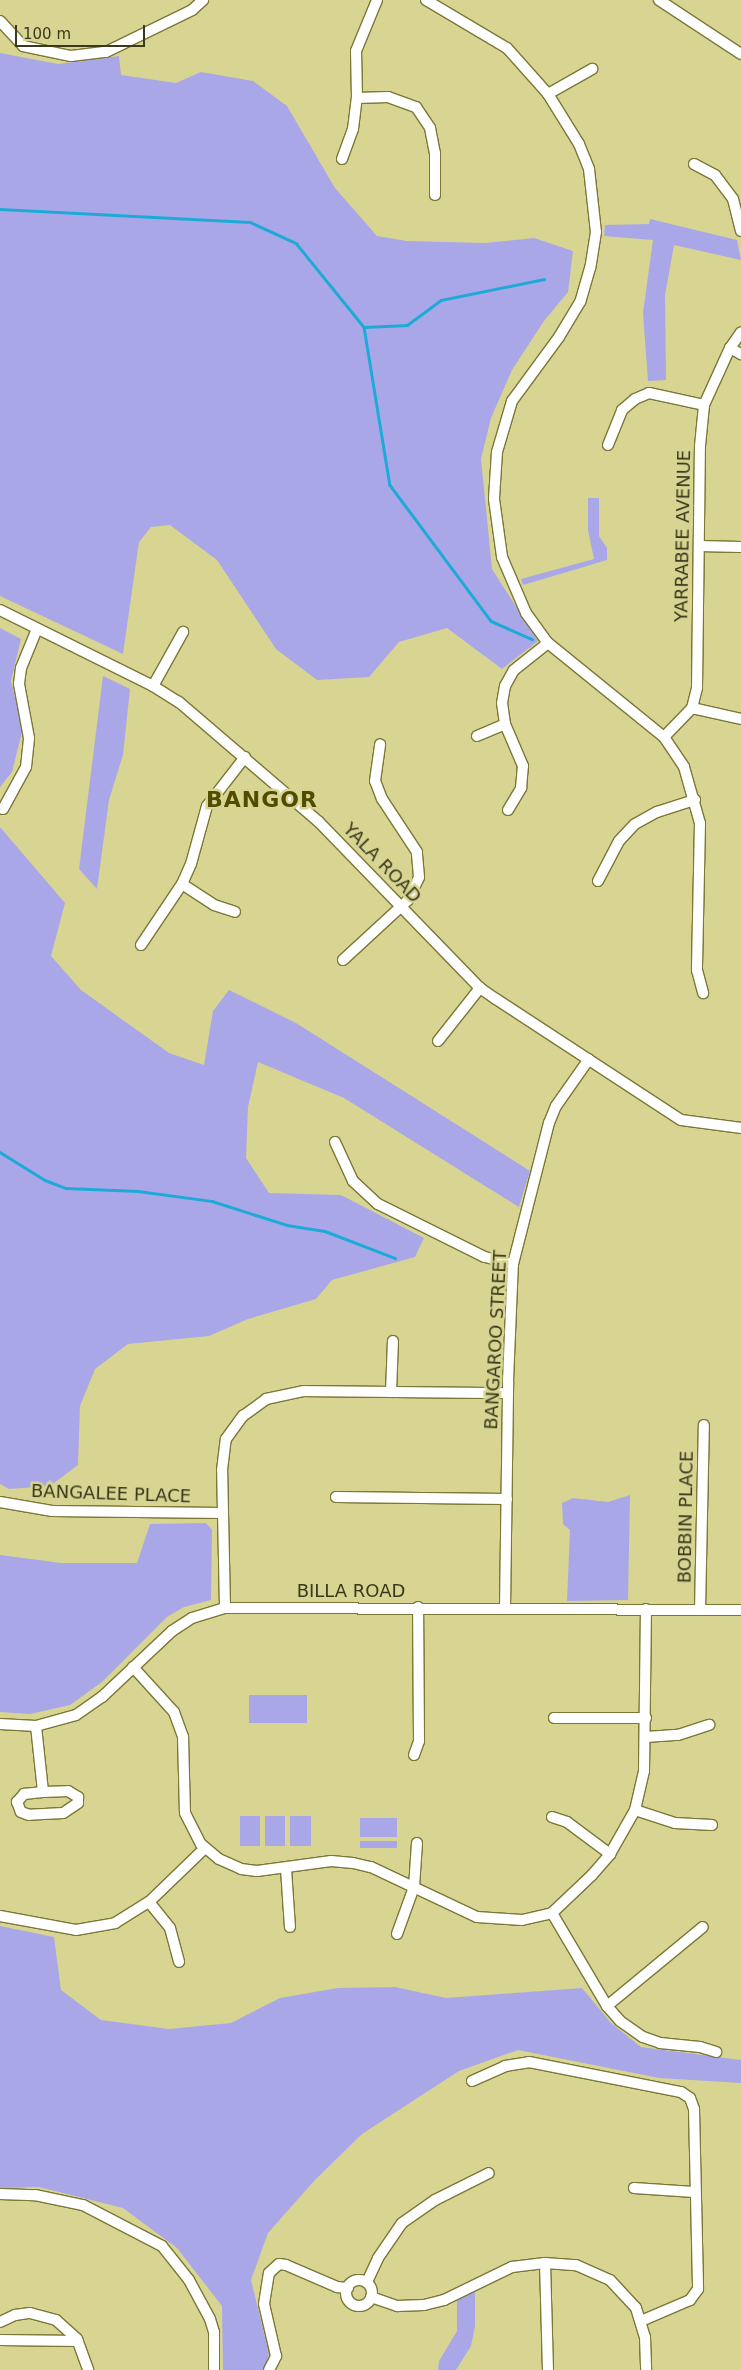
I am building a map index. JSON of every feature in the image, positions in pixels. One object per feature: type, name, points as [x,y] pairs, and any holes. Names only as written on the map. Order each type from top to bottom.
[{"type":"street","points":[[0,21],[23,46],[71,56],[106,52],[192,10],[202,0]]},
{"type":"street","points":[[342,159],[353,129],[357,98],[356,51],[377,0]]},
{"type":"street","points":[[426,0],[507,48],[548,94],[579,144],[589,168],[596,232],[590,268],[580,302],[559,337],[512,401],[497,452],[494,499],[502,557],[526,613],[548,643],[664,737],[684,767],[694,800],[701,839],[697,970],[703,993]]},
{"type":"street","points":[[659,0],[741,54]]},
{"type":"street","points":[[548,94],[592,68]]},
{"type":"street","points":[[357,98],[388,97],[416,106],[430,128],[435,153],[434,195]]},
{"type":"street","points":[[694,164],[715,175],[733,199],[741,231]]},
{"type":"street","name":"YARRABEE AVENUE","points":[[692,708],[698,669],[700,446],[704,405],[730,348],[741,332]]},
{"type":"street","points":[[730,348],[741,354]]},
{"type":"street","points":[[608,446],[622,410],[634,399],[649,393],[704,405]]},
{"type":"street","points":[[700,546],[741,547]]},
{"type":"street","name":"YALA ROAD","points":[[0,610],[153,686],[179,702],[318,821],[480,988],[681,1120],[740,1128]]},
{"type":"street","points":[[4,809],[26,767],[29,738],[19,684],[21,668],[38,629]]},
{"type":"street","points":[[153,686],[183,632]]},
{"type":"street","points":[[508,810],[521,788],[523,766],[505,724],[502,703],[505,686],[514,670],[548,643]]},
{"type":"street","points":[[664,737],[692,708],[741,719]]},
{"type":"street","points":[[477,736],[505,724]]},
{"type":"street","points":[[343,960],[400,905],[408,900],[419,877],[417,852],[382,799],[375,781],[380,744]]},
{"type":"street","points":[[141,944],[182,884],[191,864],[207,806],[245,757]]},
{"type":"street","points":[[598,881],[619,841],[635,824],[657,812],[694,800]]},
{"type":"street","points":[[182,884],[214,905],[235,912]]},
{"type":"street","points":[[438,1041],[480,988]]},
{"type":"street","name":"BANGAROO STREET","points":[[505,1608],[508,1393],[513,1264],[549,1123],[556,1106],[589,1059]]},
{"type":"street","points":[[335,1142],[353,1181],[378,1204],[485,1257],[513,1264]]},
{"type":"street","points":[[391,1392],[393,1341]]},
{"type":"street","points":[[225,1608],[222,1470],[226,1439],[243,1416],[266,1399],[304,1391],[508,1393]]},
{"type":"street","name":"BOBBIN PLACE","points":[[700,1610],[704,1425]]},
{"type":"street","points":[[336,1497],[507,1499]]},
{"type":"street","name":"BANGALEE PLACE","points":[[0,1502],[52,1512],[222,1513]]},
{"type":"street","points":[[714,1610],[741,1606]]},
{"type":"street","points":[[414,1755],[419,1741],[418,1607]]},
{"type":"street","name":"BILLA ROAD","points":[[0,1724],[36,1726],[76,1715],[102,1698],[172,1631],[203,1614],[225,1608],[418,1607],[741,1610]]},
{"type":"street","points":[[133,1667],[156,1688],[179,1723],[183,1736],[185,1813],[205,1848],[241,1869],[286,1869],[331,1861],[353,1862],[490,1920],[522,1920],[552,1913],[610,1854],[635,1810],[644,1771],[646,1737],[646,1609]]},
{"type":"street","points":[[714,1610],[741,1616]]},
{"type":"street","points":[[554,1718],[646,1718]]},
{"type":"street","points":[[646,1737],[678,1735],[709,1725]]},
{"type":"street","points":[[36,1726],[43,1792]]},
{"type":"street","points":[[68,1791],[78,1797],[78,1803],[76,1808],[63,1813],[29,1815],[21,1812],[17,1802],[24,1794],[43,1792],[68,1791]]},
{"type":"street","points":[[635,1810],[675,1823],[712,1825]]},
{"type":"street","points":[[552,1817],[567,1822],[610,1854]]},
{"type":"street","points":[[397,1934],[414,1887],[417,1843]]},
{"type":"street","points":[[0,1916],[58,1928],[96,1929],[115,1922],[149,1902],[205,1848]]},
{"type":"street","points":[[286,1869],[290,1927]]},
{"type":"street","points":[[149,1902],[170,1928],[179,1962]]},
{"type":"street","points":[[552,1913],[607,2006],[620,2021],[643,2037],[716,2052]]},
{"type":"street","points":[[607,2006],[703,1927]]},
{"type":"street","points":[[472,2081],[505,2066],[529,2062],[681,2092],[690,2098],[694,2108],[694,2192],[698,2289],[690,2300],[641,2321]]},
{"type":"street","points":[[367,2282],[378,2258],[402,2223],[435,2200],[489,2173]]},
{"type":"street","points":[[634,2188],[694,2192]]},
{"type":"street","points":[[0,2194],[35,2195],[83,2205],[162,2246],[189,2280],[210,2319],[214,2332],[214,2370]]},
{"type":"street","points":[[371,2297],[396,2306],[424,2305],[444,2300],[512,2267],[544,2263],[576,2265],[599,2272],[623,2291],[641,2321],[646,2370]]},
{"type":"street","points":[[544,2263],[548,2370]]},
{"type":"street","points":[[269,2370],[276,2356],[264,2304],[265,2286],[269,2273],[280,2264],[348,2288]]},
{"type":"street","points":[[356,2281],[367,2282],[372,2289],[371,2297],[367,2303],[355,2305],[349,2300],[348,2288],[356,2281]]},
{"type":"street","points":[[0,2322],[22,2313],[39,2314],[60,2323],[78,2341],[88,2370]]},
{"type":"street","points":[[0,2340],[78,2341]]},
{"type":"shaded area","points":[[0,53],[58,64],[119,56],[121,75],[176,83],[201,72],[253,81],[287,106],[335,188],[377,236],[407,241],[485,243],[534,238],[573,251],[568,292],[544,321],[512,370],[491,418],[481,459],[492,569],[538,641],[502,669],[447,628],[399,642],[369,677],[317,680],[276,649],[217,560],[170,525],[151,527],[139,542],[123,654],[0,596]]},
{"type":"shaded area","points":[[650,219],[737,240],[741,260],[674,245],[665,295],[666,380],[648,381],[643,313],[653,240],[604,236],[605,225],[649,224]]},
{"type":"shaded area","points":[[588,498],[599,498],[599,536],[607,548],[607,560],[523,585],[521,579],[594,559],[588,530]]},
{"type":"shaded area","points":[[0,628],[21,639],[11,681],[23,728],[12,772],[0,787]]},
{"type":"shaded area","points":[[103,676],[130,689],[123,755],[109,800],[97,889],[79,869]]},
{"type":"shaded area","points":[[0,827],[65,903],[51,956],[81,990],[169,1053],[204,1065],[213,1011],[229,990],[296,1023],[530,1171],[519,1207],[344,1098],[258,1062],[248,1107],[246,1158],[269,1193],[341,1195],[424,1238],[415,1257],[332,1280],[316,1299],[248,1319],[209,1336],[128,1344],[95,1369],[80,1406],[78,1465],[50,1486],[9,1489],[0,1484]]},
{"type":"shaded area","points":[[630,1495],[628,1600],[567,1601],[570,1530],[563,1524],[562,1503],[573,1498],[608,1502]]},
{"type":"shaded area","points":[[206,1523],[212,1530],[211,1600],[184,1607],[167,1617],[102,1682],[70,1705],[30,1714],[0,1712],[0,1555],[61,1563],[137,1563],[150,1524]]},
{"type":"shaded area","points":[[249,1695],[307,1695],[307,1723],[249,1723]]},
{"type":"shaded area","points":[[240,1816],[260,1816],[260,1846],[240,1846]]},
{"type":"shaded area","points":[[265,1816],[285,1816],[285,1846],[265,1846]]},
{"type":"shaded area","points":[[290,1816],[311,1816],[311,1846],[290,1846]]},
{"type":"shaded area","points":[[360,1818],[397,1818],[397,1837],[360,1837]]},
{"type":"shaded area","points":[[360,1841],[397,1841],[397,1848],[360,1848]]},
{"type":"shaded area","points":[[0,1926],[54,1937],[61,1990],[101,2020],[169,2029],[231,2023],[280,1998],[338,1988],[395,1987],[446,1998],[582,1988],[611,2023],[641,2047],[741,2060],[741,2083],[659,2078],[518,2050],[459,2071],[362,2134],[314,2181],[268,2233],[251,2280],[269,2353],[265,2370],[223,2370],[222,2306],[177,2248],[123,2208],[39,2187],[0,2188]]},
{"type":"shaded area","points":[[475,2291],[475,2326],[471,2346],[456,2370],[438,2370],[439,2361],[457,2331],[457,2300]]},
{"type":"waterway","points":[[0,209],[250,222],[296,243],[364,327],[390,485],[491,621],[532,639]]},
{"type":"waterway","points":[[364,327],[407,325],[441,300],[544,279]]},
{"type":"waterway","points":[[0,1152],[45,1180],[66,1188],[138,1191],[212,1201],[287,1225],[325,1231],[395,1258]]},
{"type":"district","name":"BANGOR","points":[[262,800]]}]
